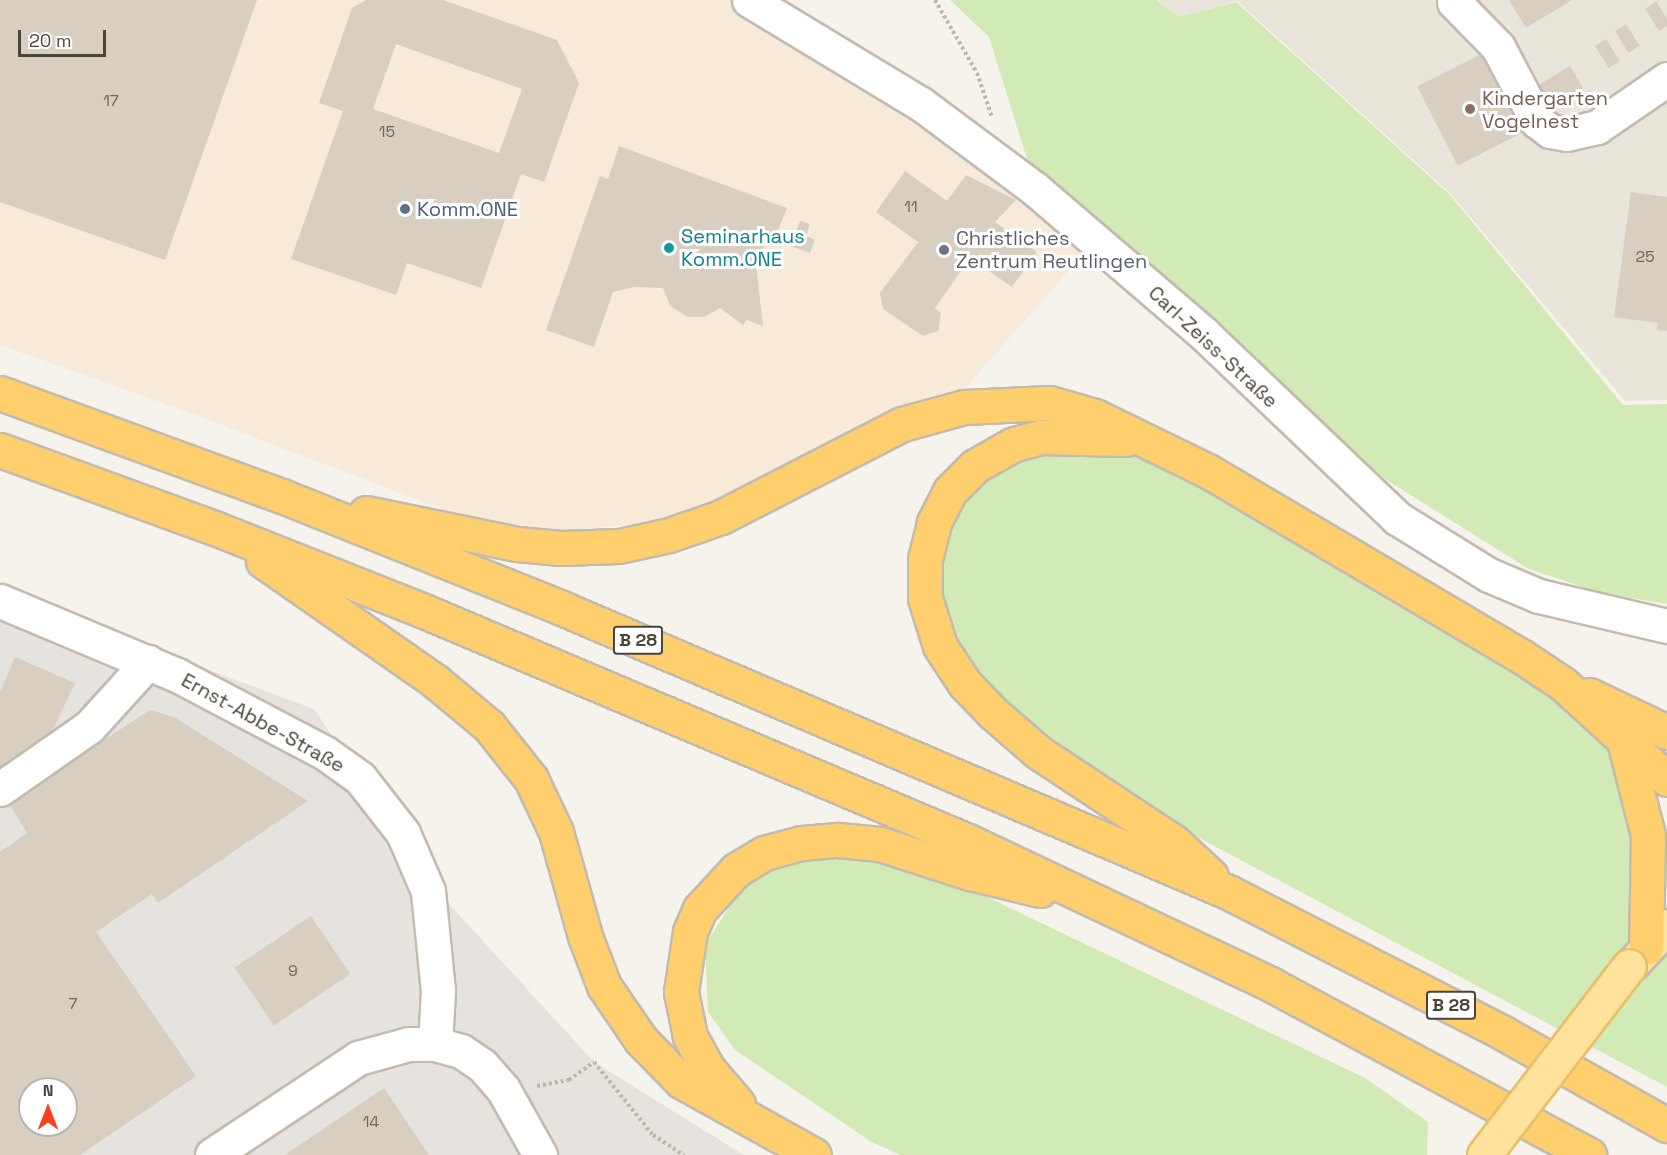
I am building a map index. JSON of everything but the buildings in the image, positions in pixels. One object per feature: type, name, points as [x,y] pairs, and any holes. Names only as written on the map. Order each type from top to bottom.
[{"type":"highway","name":"B 28","points":[[0,393],[282,496],[717,673],[1007,800],[1230,893],[1503,1033],[1667,1125]]},
{"type":"highway","name":"B 28","points":[[282,496],[517,544],[561,548],[619,546],[669,535],[721,517],[902,424],[964,407],[1049,403],[1095,416],[1152,441],[1370,564],[1563,684],[1667,732]]},
{"type":"highway","points":[[1152,441],[1064,435],[1041,437],[1014,444],[975,466],[950,491],[934,523],[925,560],[925,598],[940,646],[965,684],[993,713],[1038,752],[1174,842],[1230,893]]},
{"type":"highway","points":[[0,450],[217,529],[635,697],[1112,907],[1346,1023],[1590,1155]]},
{"type":"highway","points":[[217,529],[435,681],[489,726],[537,790],[556,832],[585,936],[604,986],[634,1031],[681,1081],[814,1155]]},
{"type":"highway","name":"B 28","points":[[1563,684],[1667,779]]},
{"type":"highway","points":[[1623,737],[1648,835],[1652,945]]},
{"type":"highway","points":[[753,1121],[708,1069],[690,1036],[681,992],[684,954],[700,909],[736,870],[764,853],[829,840],[880,844],[969,873],[1112,907]]},
{"type":"main road","points":[[1484,1155],[1652,945]]},
{"type":"street","name":"Carl-Zeiss-Straße","points":[[749,0],[921,104],[1096,238],[1204,334],[1397,518],[1489,575],[1539,596],[1667,626]]},
{"type":"street","points":[[1454,2],[1498,47],[1537,121],[1550,131],[1567,134],[1596,127],[1661,83]]},
{"type":"street","name":"Ernst-Abbe-Straße","points":[[0,601],[148,662],[236,704],[325,753],[360,778],[386,807],[418,861],[428,891],[438,991],[435,1044]]},
{"type":"street","points":[[0,789],[89,727],[148,662]]},
{"type":"street","points":[[212,1155],[358,1058],[409,1044],[435,1044],[461,1051],[482,1065],[503,1089],[540,1155]]},
{"type":"path","points":[[935,0],[977,73],[990,103],[993,126],[979,148]]},
{"type":"path","points":[[503,1089],[569,1080],[594,1062],[653,1136],[684,1155]]},
{"type":"shaded area","points":[[0,0],[731,0],[837,60],[1091,245],[961,393],[713,506],[666,521],[561,531],[460,516],[180,409],[0,345]]},
{"type":"shaded area","points":[[1158,0],[1667,0],[1667,400],[1625,401],[1451,194],[1237,1],[1179,17]]},
{"type":"shaded area","points":[[0,593],[314,709],[438,892],[594,1062],[744,1155],[0,1155]]},
{"type":"green space","points":[[950,0],[1157,0],[1179,17],[1236,2],[1450,195],[1623,405],[1667,404],[1667,604],[1601,593],[1529,569],[1385,479],[1028,162],[989,37]]},
{"type":"green space","points":[[1064,435],[1208,471],[1623,737],[1667,942],[1667,1087],[1038,752],[930,621],[950,491]]},
{"type":"green space","points":[[857,849],[941,875],[1365,1078],[1428,1122],[1427,1155],[900,1155],[870,1141],[735,1050],[708,1012],[705,945],[739,892],[779,863]]},
{"type":"place","name":"Kindergarten Vogelnest","points":[[1470,109]]},
{"type":"place","name":"Komm.ONE","points":[[405,209]]},
{"type":"place","name":"Seminarhaus Komm.ONE","points":[[669,248]]},
{"type":"place","name":"Christliches Zentrum Reutlingen","points":[[944,250]]}]
